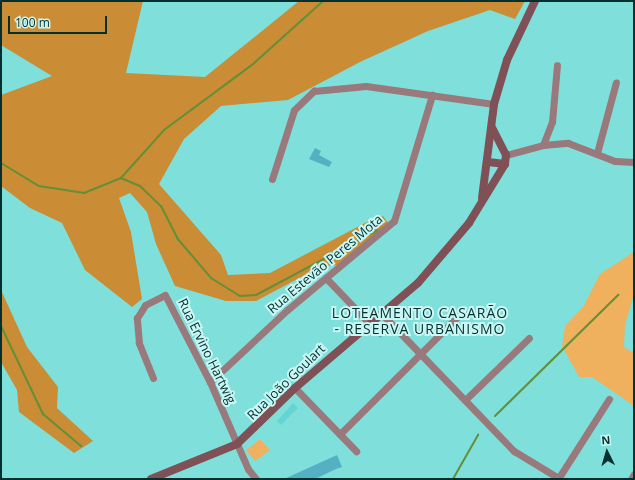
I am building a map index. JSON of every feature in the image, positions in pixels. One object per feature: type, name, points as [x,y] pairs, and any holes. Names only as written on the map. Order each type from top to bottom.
[{"type":"street","name":"Rua João Goulart","points":[[481,202],[488,162],[494,104],[507,60],[535,1]]},
{"type":"street","points":[[543,144],[552,122],[557,65]]},
{"type":"street","points":[[597,153],[616,82]]},
{"type":"street","points":[[272,179],[294,110],[314,91],[331,87],[366,86],[494,104]]},
{"type":"street","name":"Rua Estevão Peres Mota","points":[[210,382],[326,278],[394,221],[432,95]]},
{"type":"street","points":[[492,128],[505,156]]},
{"type":"street","points":[[488,162],[543,144],[568,143],[616,161],[634,162]]},
{"type":"street","points":[[489,153],[505,156]]},
{"type":"street","name":"Rua João Goulart","points":[[151,479],[237,444],[295,388],[369,323],[418,283],[450,248],[481,202],[505,156]]},
{"type":"street","points":[[326,278],[369,323]]},
{"type":"street","name":"Rua Ervino Hartwig","points":[[153,378],[139,343],[137,318],[155,298],[168,297],[210,382],[237,444],[256,479]]},
{"type":"street","points":[[340,434],[462,312]]},
{"type":"street","points":[[381,313],[514,451],[559,479],[609,399]]},
{"type":"street","points":[[465,400],[529,338]]},
{"type":"street","points":[[295,388],[356,451]]},
{"type":"street","points":[[631,479],[634,474]]},
{"type":"shaded area","points":[[1,1],[143,1],[126,73],[205,77],[299,1],[525,1],[515,19],[490,10],[428,31],[360,62],[288,100],[221,106],[184,139],[159,184],[221,255],[228,275],[270,273],[365,223],[383,216],[388,223],[338,265],[320,267],[256,301],[226,301],[175,286],[156,244],[147,212],[130,193],[119,198],[131,232],[142,299],[132,307],[85,270],[62,223],[30,208],[1,186],[1,95],[52,76],[1,45]]},
{"type":"shaded area","points":[[634,252],[634,294],[625,325],[624,347],[634,353],[634,406],[592,377],[579,377],[562,346],[565,326],[583,307],[600,274]]},
{"type":"shaded area","points":[[1,290],[27,347],[58,387],[57,408],[93,441],[74,453],[19,412],[17,390],[1,362]]},
{"type":"shaded area","points":[[293,403],[298,408],[281,425],[277,421]]},
{"type":"shaded area","points":[[260,439],[270,450],[255,461],[246,450]]},
{"type":"building","points":[[315,148],[321,151],[319,155],[332,162],[329,167],[309,159]]},
{"type":"building","points":[[381,322],[389,330],[380,338],[372,329]]},
{"type":"building","points":[[337,455],[342,467],[315,479],[284,479]]},
{"type":"waterway","points":[[121,178],[164,130],[252,65],[323,1]]},
{"type":"waterway","points":[[1,163],[39,186],[84,193],[121,178],[140,186],[161,206],[177,238],[211,278],[240,296],[256,295],[378,230]]},
{"type":"waterway","points":[[495,416],[618,295]]},
{"type":"waterway","points":[[1,326],[43,414],[81,446]]},
{"type":"waterway","points":[[453,479],[478,435]]},
{"type":"district","name":"LOTEAMENTO CASARÃO - RESERVA URBANISMO","points":[[420,322]]}]
